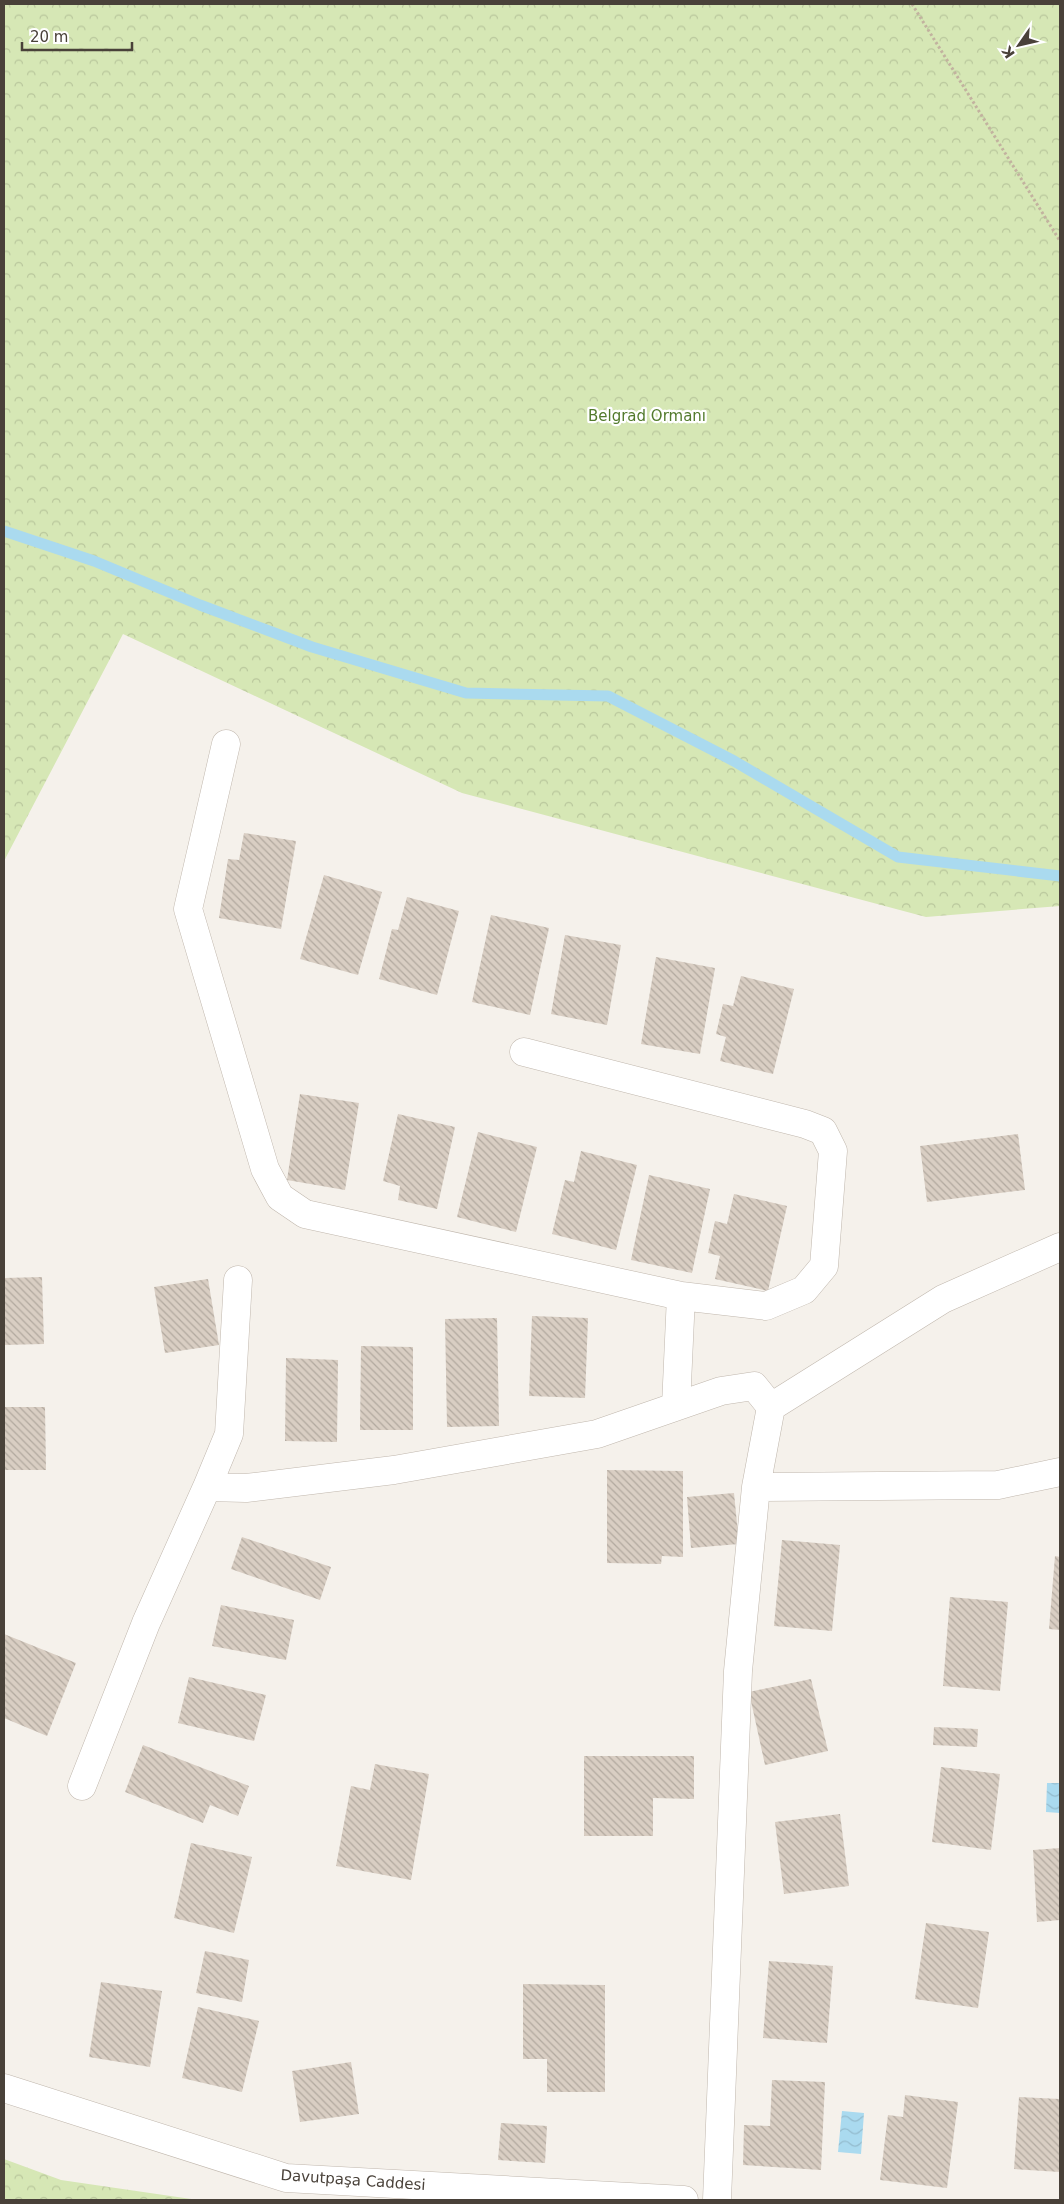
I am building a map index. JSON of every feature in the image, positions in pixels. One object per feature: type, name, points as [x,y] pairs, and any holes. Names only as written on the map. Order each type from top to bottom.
[{"type":"street","points":[[226,744],[188,909],[265,1170],[280,1197],[306,1214],[681,1296],[766,1306],[804,1290],[824,1266],[833,1151],[823,1131],[805,1124],[524,1052]]},
{"type":"street","points":[[717,2200],[738,1671],[756,1487],[771,1407],[944,1299],[1060,1247]]},
{"type":"street","points":[[82,1786],[146,1623],[229,1434],[238,1280]]},
{"type":"street","points":[[676,1406],[681,1296]]},
{"type":"street","points":[[207,1487],[246,1488],[403,1468],[597,1434],[721,1391],[754,1386],[771,1407]]},
{"type":"street","points":[[756,1487],[998,1485],[1060,1472]]},
{"type":"street","name":"Davutpaşa Caddesi","points":[[4,2088],[286,2178],[684,2200]]},
{"type":"path","points":[[912,4],[1060,241]]},
{"type":"green space","name":"Belgrad Ormanı","points":[[4,4],[1060,4],[1060,906],[926,917],[462,793],[123,634],[4,861]]},
{"type":"green space","points":[[4,2159],[61,2180],[198,2200],[4,2200]]},
{"type":"water","points":[[1047,1783],[1060,1783],[1060,1813],[1046,1812]]},
{"type":"water","points":[[842,2111],[864,2113],[861,2154],[838,2152]]},
{"type":"building","points":[[244,833],[296,841],[281,929],[219,918],[228,859],[239,860]]},
{"type":"building","points":[[324,875],[382,892],[358,975],[300,959]]},
{"type":"building","points":[[407,897],[459,911],[437,995],[379,979],[392,929],[398,930]]},
{"type":"building","points":[[491,915],[549,928],[530,1015],[472,1002]]},
{"type":"building","points":[[565,935],[621,945],[607,1025],[551,1014]]},
{"type":"building","points":[[656,957],[715,968],[700,1054],[641,1044]]},
{"type":"building","points":[[741,976],[794,989],[773,1074],[720,1061],[726,1037],[716,1034],[723,1004],[733,1006]]},
{"type":"building","points":[[300,1094],[359,1103],[345,1190],[287,1180]]},
{"type":"building","points":[[398,1114],[455,1127],[437,1209],[398,1200],[400,1186],[383,1181]]},
{"type":"building","points":[[478,1132],[537,1147],[516,1232],[457,1217]]},
{"type":"building","points":[[1018,1134],[1025,1190],[927,1202],[920,1146]]},
{"type":"building","points":[[581,1151],[637,1165],[616,1250],[552,1234],[565,1180],[574,1182]]},
{"type":"building","points":[[649,1175],[710,1189],[692,1273],[631,1260]]},
{"type":"building","points":[[734,1194],[787,1206],[768,1291],[715,1279],[720,1256],[708,1253],[715,1221],[727,1224]]},
{"type":"building","points":[[42,1277],[44,1344],[4,1345],[4,1278]]},
{"type":"building","points":[[208,1279],[219,1345],[165,1353],[154,1287]]},
{"type":"building","points":[[532,1316],[588,1318],[585,1398],[529,1396]]},
{"type":"building","points":[[497,1318],[499,1426],[447,1427],[445,1319]]},
{"type":"building","points":[[361,1346],[413,1347],[413,1430],[360,1430]]},
{"type":"building","points":[[286,1358],[338,1360],[337,1442],[285,1441]]},
{"type":"building","points":[[4,1407],[45,1407],[46,1470],[4,1470]]},
{"type":"building","points":[[607,1470],[683,1471],[683,1557],[662,1556],[661,1564],[607,1563]]},
{"type":"building","points":[[734,1493],[739,1544],[691,1548],[687,1497]]},
{"type":"building","points":[[242,1537],[331,1567],[320,1600],[231,1569]]},
{"type":"building","points":[[782,1540],[840,1545],[832,1631],[774,1626]]},
{"type":"building","points":[[1055,1556],[1060,1557],[1060,1630],[1049,1629]]},
{"type":"building","points":[[950,1597],[1008,1602],[1000,1691],[943,1686]]},
{"type":"building","points":[[221,1605],[294,1620],[286,1660],[212,1646]]},
{"type":"building","points":[[4,1634],[76,1663],[47,1736],[4,1718]]},
{"type":"building","points":[[189,1677],[266,1695],[254,1741],[178,1723]]},
{"type":"building","points":[[811,1679],[828,1751],[765,1765],[749,1692]]},
{"type":"building","points":[[934,1727],[978,1729],[977,1747],[933,1745]]},
{"type":"building","points":[[143,1745],[249,1786],[238,1816],[210,1805],[203,1823],[125,1792]]},
{"type":"building","points":[[584,1756],[694,1756],[694,1799],[653,1798],[653,1836],[584,1836]]},
{"type":"building","points":[[375,1764],[429,1774],[411,1880],[336,1866],[351,1786],[370,1790]]},
{"type":"building","points":[[941,1767],[1000,1774],[991,1850],[932,1842]]},
{"type":"building","points":[[840,1814],[849,1886],[784,1894],[775,1822]]},
{"type":"building","points":[[191,1843],[252,1857],[234,1933],[174,1918]]},
{"type":"building","points":[[1060,1848],[1060,1920],[1037,1922],[1033,1850]]},
{"type":"building","points":[[926,1923],[989,1932],[978,2008],[915,1999]]},
{"type":"building","points":[[205,1951],[249,1960],[242,2002],[196,1993]]},
{"type":"building","points":[[769,1961],[833,1966],[827,2043],[763,2038]]},
{"type":"building","points":[[101,1982],[162,1991],[150,2067],[89,2057]]},
{"type":"building","points":[[523,1984],[605,1985],[605,2092],[547,2092],[547,2059],[523,2059]]},
{"type":"building","points":[[198,2007],[259,2021],[242,2092],[182,2078]]},
{"type":"building","points":[[351,2062],[359,2114],[300,2122],[292,2071]]},
{"type":"building","points":[[772,2080],[825,2082],[821,2170],[743,2165],[744,2125],[770,2126]]},
{"type":"building","points":[[905,2095],[958,2102],[947,2188],[880,2180],[888,2115],[903,2117]]},
{"type":"building","points":[[1019,2097],[1060,2099],[1060,2172],[1014,2169]]},
{"type":"building","points":[[501,2123],[547,2126],[545,2163],[498,2160]]},
{"type":"waterway","points":[[4,531],[94,561],[200,605],[312,647],[466,693],[608,696],[734,761],[898,857],[1060,876]]}]
